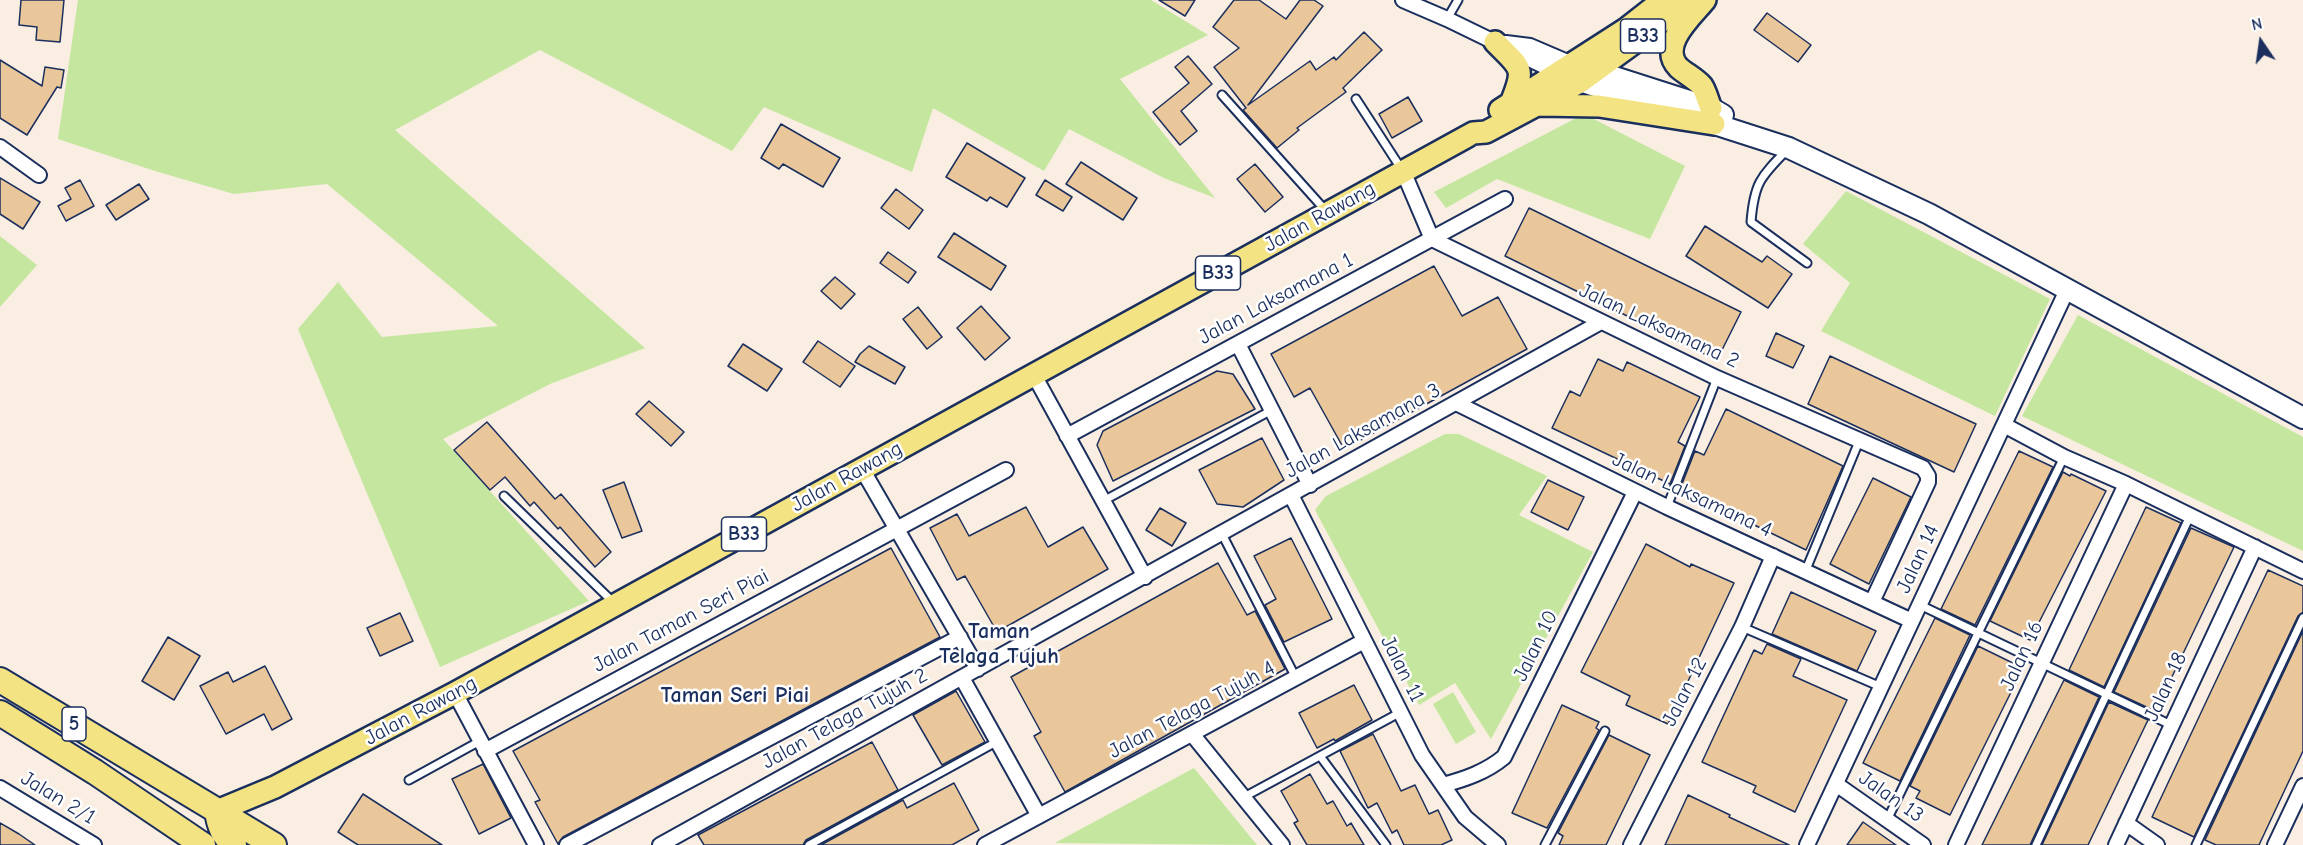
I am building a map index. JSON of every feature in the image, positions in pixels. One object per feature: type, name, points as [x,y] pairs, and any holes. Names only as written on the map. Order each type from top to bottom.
[{"type":"highway","name":"5","points":[[0,680],[274,845]]},
{"type":"highway","name":"5","points":[[0,713],[95,772],[203,845]]},
{"type":"highway","points":[[95,772],[177,811],[196,815],[217,812],[219,826],[226,838],[234,845]]},
{"type":"main road","name":"Jalan Rawang","points":[[217,812],[275,787],[455,693],[1403,171],[1473,133],[1486,132],[1537,105],[1663,0]]},
{"type":"main road","name":"Jalan Rawang","points":[[1473,133],[1480,121],[1511,103],[1577,72],[1688,0]]},
{"type":"main road","points":[[1537,105],[1599,106],[1712,116],[1702,86],[1678,67],[1673,59],[1672,49],[1680,30],[1705,0]]},
{"type":"main road","points":[[1495,42],[1518,66],[1521,79],[1511,103]]},
{"type":"street","points":[[1403,0],[1495,42],[1577,72],[1712,116],[1785,147],[1929,214],[2303,418]]},
{"type":"street","points":[[0,147],[39,175]]},
{"type":"street","points":[[1403,171],[1432,239]]},
{"type":"street","name":"Jalan Laksamana 1","points":[[1067,436],[1505,199]]},
{"type":"street","name":"Jalan Laksamana 2","points":[[1432,239],[1717,378],[1923,468],[1928,476],[1928,482],[1872,603]]},
{"type":"street","name":"Jalan 14","points":[[1808,845],[2067,290]]},
{"type":"street","name":"Jalan Laksamana 3","points":[[1145,577],[1601,322]]},
{"type":"street","points":[[1238,344],[1310,484]]},
{"type":"street","points":[[1034,375],[1145,577]]},
{"type":"street","name":"Jalan Laksamana 4","points":[[1456,403],[1666,507],[1912,621]]},
{"type":"street","points":[[2004,425],[2064,457],[2126,484],[2303,571]]},
{"type":"street","points":[[862,469],[978,669]]},
{"type":"street","name":"Jalan Taman Seri Piai","points":[[483,746],[1006,470]]},
{"type":"street","name":"Jalan 16","points":[[1956,845],[2126,484]]},
{"type":"street","name":"Jalan 10","points":[[1443,785],[1479,774],[1504,758],[1635,492]]},
{"type":"street","name":"Jalan 11","points":[[1291,495],[1422,755],[1465,817],[1498,845]]},
{"type":"street","name":"Jalan 18","points":[[2116,845],[2255,547]]},
{"type":"street","name":"Jalan 12","points":[[1631,845],[1742,627],[1773,556]]},
{"type":"street","name":"Jalan Telaga Tujuh 2","points":[[660,845],[1145,577]]},
{"type":"street","points":[[567,845],[960,637]]},
{"type":"street","name":"Jalan Telaga Tujuh 4","points":[[985,845],[1364,641]]},
{"type":"street","points":[[962,678],[1039,816]]},
{"type":"street","points":[[455,693],[536,845]]},
{"type":"street","points":[[1192,734],[1282,845]]},
{"type":"street","name":"Jalan 13","points":[[1836,784],[1923,845]]},
{"type":"street","points":[[2280,843],[2303,786]]},
{"type":"street","name":"Jalan 2/1","points":[[0,788],[94,845]]},
{"type":"street","points":[[2126,823],[2157,845]]},
{"type":"lane","points":[[1447,19],[1458,0]]},
{"type":"lane","points":[[1222,95],[1327,213]]},
{"type":"lane","points":[[1356,99],[1403,171]]},
{"type":"lane","points":[[1785,147],[1766,171],[1754,194],[1751,222],[1807,263]]},
{"type":"lane","points":[[1666,507],[1717,378]]},
{"type":"lane","points":[[1103,501],[1272,410]]},
{"type":"lane","points":[[1804,572],[1860,439]]},
{"type":"lane","points":[[1887,820],[1980,634],[2064,457]]},
{"type":"lane","points":[[504,496],[616,605]]},
{"type":"lane","points":[[2036,845],[2190,516]]},
{"type":"lane","points":[[1222,534],[1296,678]]},
{"type":"lane","points":[[1920,604],[2172,725]]},
{"type":"lane","points":[[2196,845],[2303,618]]},
{"type":"lane","points":[[1742,627],[1881,687]]},
{"type":"lane","points":[[1244,797],[1401,712]]},
{"type":"lane","points":[[1545,845],[1605,731]]},
{"type":"lane","points":[[809,845],[998,741]]},
{"type":"lane","points":[[409,780],[483,746]]},
{"type":"lane","points":[[1320,756],[1386,845]]},
{"type":"green space","points":[[78,0],[1151,0],[1208,35],[1120,79],[1215,198],[1164,178],[1069,129],[1044,171],[933,108],[912,172],[764,107],[732,151],[540,50],[395,130],[645,348],[550,384],[443,439],[589,601],[440,667],[298,329],[338,282],[382,337],[498,326],[327,184],[234,194],[58,139]]},
{"type":"green space","points":[[1584,114],[1685,166],[1650,239],[1497,179],[1446,208],[1434,192]]},
{"type":"green space","points":[[1846,191],[2050,299],[1995,416],[1821,331],[1850,283],[1803,244]]},
{"type":"green space","points":[[0,236],[37,265],[0,307]]},
{"type":"green space","points":[[2078,315],[2303,437],[2303,551],[2022,416]]},
{"type":"green space","points":[[1445,434],[1459,434],[1547,476],[1519,515],[1593,552],[1491,739],[1455,683],[1419,705],[1315,510],[1326,496]]},
{"type":"green space","points":[[1453,692],[1476,732],[1456,744],[1433,704]]},
{"type":"green space","points":[[1194,768],[1257,845],[1055,843]]},
{"type":"building","points":[[21,0],[64,0],[60,42],[36,40],[37,27],[19,25]]},
{"type":"building","points":[[1159,0],[1195,0],[1185,16]]},
{"type":"building","points":[[1234,0],[1259,0],[1286,19],[1300,0],[1314,0],[1323,6],[1248,105],[1310,61],[1316,70],[1334,57],[1336,60],[1364,32],[1382,50],[1343,88],[1346,92],[1297,128],[1299,130],[1277,148],[1243,110],[1246,108],[1214,67],[1239,48],[1213,27]]},
{"type":"building","points":[[1767,13],[1811,45],[1798,62],[1754,30]]},
{"type":"building","points":[[1188,56],[1212,84],[1181,111],[1197,131],[1180,145],[1153,112],[1189,83],[1175,67]]},
{"type":"building","points":[[0,60],[42,86],[45,67],[64,70],[61,88],[57,87],[27,135],[0,118]]},
{"type":"building","points":[[1408,97],[1422,121],[1392,138],[1379,114]]},
{"type":"building","points":[[781,124],[840,158],[823,187],[783,164],[779,169],[761,158]]},
{"type":"building","points":[[967,143],[1025,178],[1007,207],[990,197],[987,201],[946,177]]},
{"type":"building","points":[[1081,162],[1137,198],[1123,220],[1066,184]]},
{"type":"building","points":[[1255,164],[1283,197],[1265,212],[1237,179]]},
{"type":"building","points":[[0,178],[40,202],[23,229],[0,214]]},
{"type":"building","points":[[80,180],[94,206],[66,221],[58,206],[71,199],[65,188]]},
{"type":"building","points":[[1045,180],[1072,197],[1063,211],[1036,195]]},
{"type":"building","points":[[139,184],[149,199],[116,220],[106,205]]},
{"type":"building","points":[[896,189],[923,210],[909,229],[881,208]]},
{"type":"building","points":[[1529,208],[1741,312],[1717,360],[1505,256]]},
{"type":"building","points":[[1705,226],[1762,262],[1767,256],[1792,274],[1768,308],[1686,256]]},
{"type":"building","points":[[954,233],[1006,266],[991,290],[938,257]]},
{"type":"building","points":[[888,252],[916,272],[908,283],[880,263]]},
{"type":"building","points":[[1434,266],[1462,316],[1498,297],[1527,349],[1344,449],[1310,388],[1294,397],[1271,354]]},
{"type":"building","points":[[835,277],[855,294],[841,309],[821,291]]},
{"type":"building","points":[[981,306],[1010,338],[985,360],[957,328]]},
{"type":"building","points":[[918,307],[942,337],[927,349],[903,319]]},
{"type":"building","points":[[1776,333],[1804,346],[1793,368],[1766,356]]},
{"type":"building","points":[[818,341],[855,366],[840,387],[803,362]]},
{"type":"building","points":[[743,344],[782,369],[767,391],[728,366]]},
{"type":"building","points":[[869,346],[905,367],[895,384],[855,362]]},
{"type":"building","points":[[1830,356],[1976,424],[1954,472],[1808,404]]},
{"type":"building","points":[[1598,359],[1623,371],[1627,362],[1700,397],[1678,442],[1685,446],[1670,484],[1552,428],[1570,391],[1580,396]]},
{"type":"building","points":[[1217,371],[1233,374],[1255,409],[1113,481],[1097,445],[1103,431]]},
{"type":"building","points":[[649,401],[684,432],[671,446],[636,414]]},
{"type":"building","points":[[1726,409],[1843,466],[1806,550],[1680,489],[1695,451],[1704,455]]},
{"type":"building","points":[[487,422],[555,499],[561,494],[611,552],[595,567],[560,527],[558,529],[534,502],[530,506],[505,477],[490,490],[454,450]]},
{"type":"building","points":[[1262,438],[1284,480],[1243,507],[1217,504],[1199,470]]},
{"type":"building","points":[[2019,451],[2053,467],[1975,625],[1941,609]]},
{"type":"building","points":[[2063,472],[2106,491],[2030,640],[1990,621]]},
{"type":"building","points":[[1873,478],[1911,497],[1869,584],[1830,564]]},
{"type":"building","points":[[1548,480],[1584,497],[1568,530],[1531,512]]},
{"type":"building","points":[[624,482],[642,531],[622,538],[603,490]]},
{"type":"building","points":[[1026,507],[1048,547],[1083,527],[1108,569],[997,632],[965,576],[957,580],[930,528],[957,514],[969,536]]},
{"type":"building","points":[[2146,507],[2181,523],[2104,687],[2069,670]]},
{"type":"building","points":[[1160,508],[1186,523],[1172,546],[1146,530]]},
{"type":"building","points":[[2191,528],[2234,547],[2158,706],[2155,705],[2153,710],[2114,692]]},
{"type":"building","points":[[1291,538],[1332,619],[1284,642],[1265,605],[1276,599],[1254,556]]},
{"type":"building","points":[[1646,544],[1690,567],[1691,564],[1734,583],[1668,724],[1626,705],[1630,696],[1581,672]]},
{"type":"building","points":[[891,548],[940,637],[563,837],[558,844],[535,802],[540,800],[513,751]]},
{"type":"building","points":[[1218,563],[1247,615],[1255,611],[1285,669],[1065,792],[1034,736],[1041,732],[1011,677]]},
{"type":"building","points":[[2268,570],[2303,586],[2303,612],[2298,616],[2194,837],[2152,817]]},
{"type":"building","points":[[1791,592],[1876,631],[1857,671],[1772,634]]},
{"type":"building","points":[[400,613],[413,641],[380,656],[367,628]]},
{"type":"building","points":[[1935,618],[1970,635],[1900,781],[1863,763]]},
{"type":"building","points":[[2303,631],[2303,751],[2259,845],[2216,845],[2205,840]]},
{"type":"building","points":[[168,637],[200,656],[174,700],[142,681]]},
{"type":"building","points":[[1767,644],[1801,659],[1793,676],[1847,700],[1795,812],[1753,792],[1756,786],[1702,762],[1754,650],[1762,654]]},
{"type":"building","points":[[1978,646],[2023,668],[1950,815],[1916,798],[1920,791],[1910,786]]},
{"type":"building","points":[[265,666],[292,719],[272,730],[264,714],[226,734],[200,686],[228,672],[233,682]]},
{"type":"building","points":[[2064,680],[2099,697],[2030,845],[1982,845]]},
{"type":"building","points":[[1354,685],[1372,720],[1335,741],[1334,739],[1317,748],[1299,713]]},
{"type":"building","points":[[956,691],[985,742],[942,765],[913,715]]},
{"type":"building","points":[[2109,702],[2148,720],[2088,845],[2042,845]]},
{"type":"building","points":[[1562,705],[1599,722],[1596,728],[1599,730],[1547,828],[1512,813]]},
{"type":"building","points":[[1373,734],[1401,791],[1415,785],[1429,814],[1438,810],[1452,840],[1441,845],[1404,845],[1397,830],[1392,833],[1377,803],[1368,808],[1340,751]]},
{"type":"building","points":[[1609,735],[1650,755],[1606,845],[1559,845],[1563,836],[1558,833]]},
{"type":"building","points":[[872,742],[898,790],[806,840],[803,845],[704,845],[698,835]]},
{"type":"building","points":[[483,764],[511,818],[479,834],[452,779]]},
{"type":"building","points":[[1310,774],[1327,804],[1333,801],[1347,826],[1351,823],[1364,845],[1307,845],[1294,823],[1298,821],[1281,791]]},
{"type":"building","points":[[954,783],[979,830],[952,845],[821,845],[903,800],[907,808]]},
{"type":"building","points":[[363,794],[442,845],[358,845],[338,832]]},
{"type":"building","points":[[1688,795],[1730,815],[1729,817],[1789,845],[1665,845]]},
{"type":"building","points":[[1863,822],[1896,845],[1847,845]]},
{"type":"building","points":[[0,823],[19,834],[35,845],[0,845]]},
{"type":"district","name":"Taman Telaga Tujuh","points":[[999,644]]},
{"type":"district","name":"Taman Seri Piai","points":[[735,696]]}]
